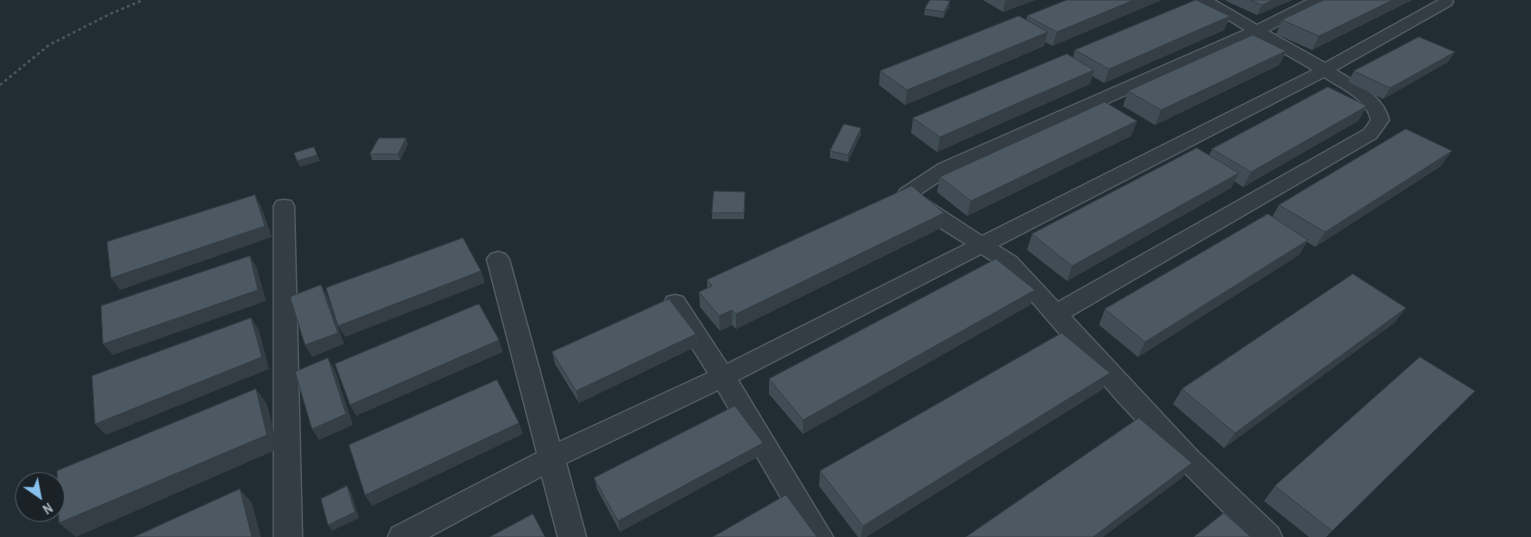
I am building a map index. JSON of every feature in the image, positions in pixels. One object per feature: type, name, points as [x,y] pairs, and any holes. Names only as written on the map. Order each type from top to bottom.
[{"type":"lane","points":[[1056,314],[1370,134],[1380,120],[1378,110],[1368,99],[1326,70],[1204,0]]},
{"type":"lane","points":[[1268,537],[1188,459],[1126,393],[1009,262],[914,202],[908,193],[946,168],[1259,30],[1318,0]]},
{"type":"lane","points":[[402,537],[551,458],[723,377],[1326,70],[1446,1]]},
{"type":"lane","points":[[284,206],[288,537]]},
{"type":"lane","points":[[498,259],[572,537]]},
{"type":"lane","points":[[674,303],[723,377],[818,537]]},
{"type":"path","points":[[0,85],[49,45],[110,14],[143,0]]},
{"type":"building","points":[[930,0],[950,1],[944,12],[925,9]]},
{"type":"building","points":[[1067,0],[1134,0],[1057,32],[1027,16]]},
{"type":"building","points":[[1196,0],[1230,16],[1109,69],[1075,50]]},
{"type":"building","points":[[1251,0],[1273,0],[1262,5]]},
{"type":"building","points":[[1324,0],[1393,0],[1319,36],[1282,20]]},
{"type":"building","points":[[1019,16],[1048,32],[907,90],[880,71]]},
{"type":"building","points":[[1253,35],[1286,51],[1161,110],[1128,91]]},
{"type":"building","points":[[1419,37],[1455,52],[1390,88],[1354,71]]},
{"type":"building","points":[[1067,54],[1094,70],[940,137],[913,118]]},
{"type":"building","points":[[1328,87],[1367,106],[1251,172],[1212,149]]},
{"type":"building","points":[[1105,102],[1137,121],[971,201],[940,177]]},
{"type":"building","points":[[844,124],[861,128],[848,155],[830,151]]},
{"type":"building","points":[[1406,129],[1452,151],[1325,232],[1279,205]]},
{"type":"building","points":[[379,138],[406,138],[398,154],[370,154]]},
{"type":"building","points":[[314,147],[317,155],[297,161],[294,153]]},
{"type":"building","points":[[1197,148],[1239,173],[1072,266],[1032,234]]},
{"type":"building","points":[[912,186],[944,213],[736,314],[732,310],[719,316],[699,292],[712,286],[707,280]]},
{"type":"building","points":[[714,191],[745,192],[744,213],[712,213]]},
{"type":"building","points":[[255,195],[265,226],[111,278],[107,242]]},
{"type":"building","points":[[1268,214],[1308,240],[1145,342],[1105,309]]},
{"type":"building","points":[[463,238],[481,271],[338,326],[326,288]]},
{"type":"building","points":[[250,256],[258,290],[103,344],[101,306]]},
{"type":"building","points":[[996,259],[1035,290],[803,420],[769,379]]},
{"type":"building","points":[[1353,274],[1406,308],[1235,433],[1182,389]]},
{"type":"building","points":[[321,285],[338,333],[305,345],[290,297]]},
{"type":"building","points":[[669,299],[696,334],[576,391],[552,352]]},
{"type":"building","points":[[479,304],[499,340],[350,405],[335,364]]},
{"type":"building","points":[[251,318],[262,357],[95,424],[92,376]]},
{"type":"building","points":[[1062,333],[1110,373],[863,526],[820,471]]},
{"type":"building","points":[[1420,357],[1475,391],[1332,531],[1275,486]]},
{"type":"building","points":[[328,358],[346,414],[312,429],[295,372]]},
{"type":"building","points":[[497,380],[519,423],[365,495],[349,445]]},
{"type":"building","points":[[256,389],[267,435],[65,520],[65,472],[57,471]]},
{"type":"building","points":[[735,406],[763,443],[618,521],[594,478]]},
{"type":"building","points":[[1139,418],[1192,463],[1093,537],[966,537]]},
{"type":"building","points":[[347,486],[355,512],[328,525],[321,499]]},
{"type":"building","points":[[240,489],[252,537],[134,537]]},
{"type":"building","points":[[786,495],[817,537],[713,537]]},
{"type":"building","points":[[1224,513],[1251,537],[1194,537]]},
{"type":"building","points":[[533,514],[545,537],[490,537]]}]
